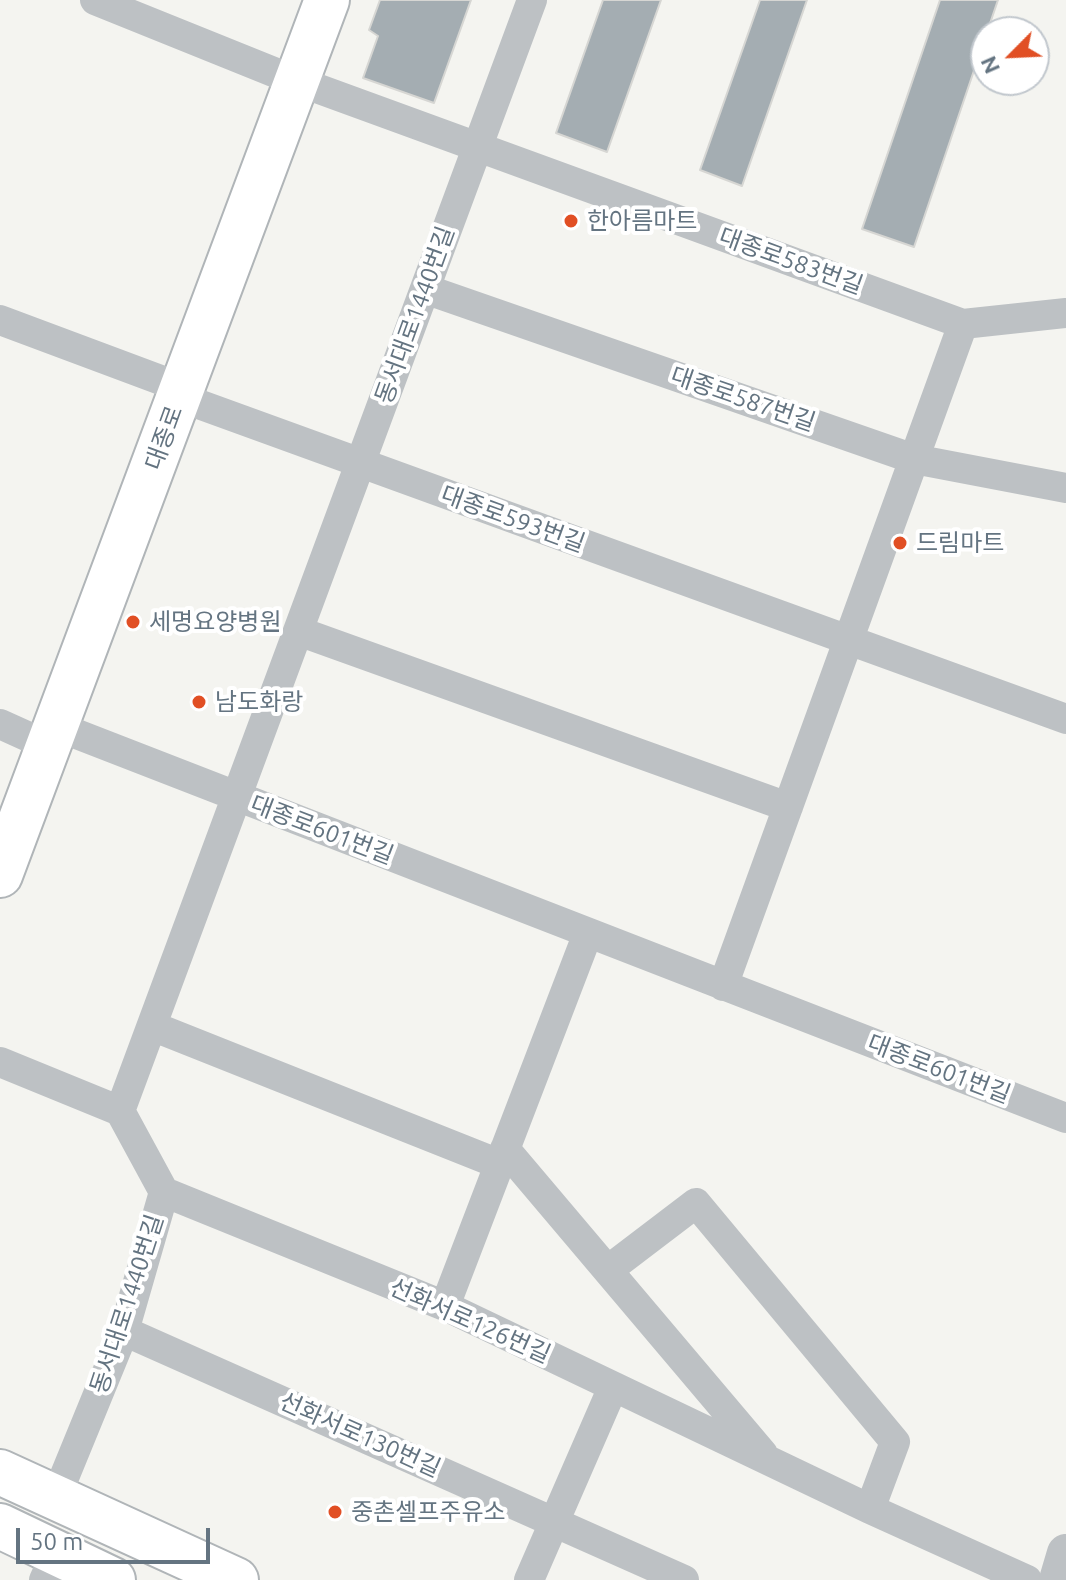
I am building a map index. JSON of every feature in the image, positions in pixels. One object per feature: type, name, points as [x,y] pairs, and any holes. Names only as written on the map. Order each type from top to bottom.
[{"type":"main road","name":"대종로","points":[[289,78],[309,0]]},
{"type":"main road","name":"대종로","points":[[0,821],[29,729],[172,390],[289,78],[327,0]]},
{"type":"main road","name":"대종로","points":[[0,875],[29,729]]},
{"type":"main road","points":[[0,1472],[236,1580]]},
{"type":"main road","points":[[0,1526],[50,1566],[113,1580]]},
{"type":"street","name":"대종로583번길","points":[[95,0],[289,78],[963,324],[1066,313]]},
{"type":"street","name":"동서대로1440번길","points":[[56,1497],[124,1331],[164,1192],[120,1111],[532,0]]},
{"type":"street","name":"대종로587번길","points":[[425,289],[914,459],[1066,488]]},
{"type":"street","name":"대종로593번길","points":[[0,320],[360,463],[1066,719]]},
{"type":"street","points":[[723,986],[963,324]]},
{"type":"street","points":[[298,631],[788,807]]},
{"type":"street","name":"대종로601번길","points":[[29,729],[237,797],[1066,1118]]},
{"type":"street","points":[[445,1306],[588,933]]},
{"type":"street","points":[[152,1026],[502,1157]]},
{"type":"street","points":[[0,1062],[120,1111]]},
{"type":"street","name":"선화서로126번길","points":[[502,1157],[608,1270],[770,1462]]},
{"type":"street","name":"선화서로126번길","points":[[164,1192],[445,1306],[770,1462],[1027,1580]]},
{"type":"street","points":[[608,1270],[696,1203],[895,1442],[870,1509]]},
{"type":"street","name":"선화서로130번길","points":[[124,1331],[684,1580]]},
{"type":"street","points":[[529,1580],[613,1387]]},
{"type":"street","points":[[1058,1580],[1066,1553]]},
{"type":"building","points":[[380,0],[471,0],[434,103],[363,78],[378,36],[369,30]]},
{"type":"building","points":[[603,0],[661,0],[607,152],[556,133]]},
{"type":"building","points":[[760,0],[807,0],[742,186],[700,170]]},
{"type":"building","points":[[940,0],[998,0],[993,16],[970,16],[970,82],[914,247],[862,229]]},
{"type":"place","name":"한아름마트","points":[[571,221]]},
{"type":"place","name":"드림마트","points":[[900,543]]},
{"type":"place","name":"세명요양병원","points":[[133,622]]},
{"type":"place","name":"남도화랑","points":[[199,702]]},
{"type":"place","name":"중촌셀프주유소","points":[[335,1512]]}]
